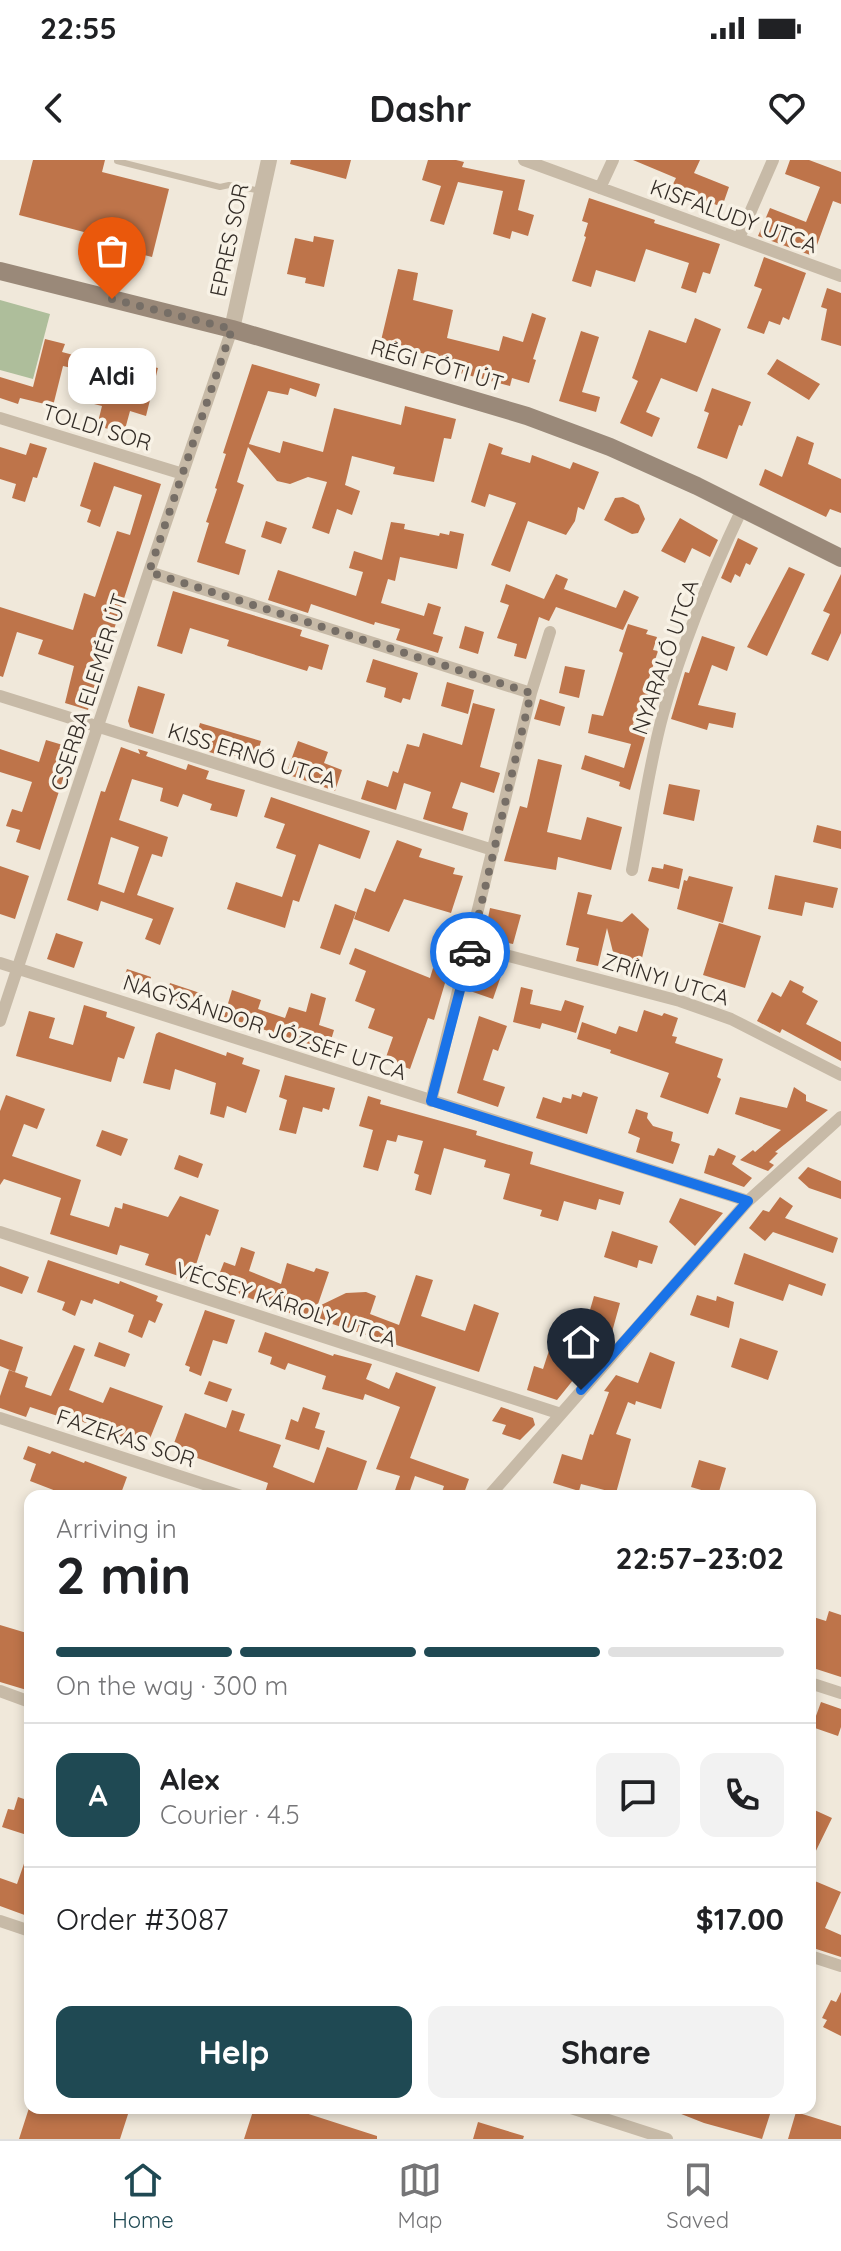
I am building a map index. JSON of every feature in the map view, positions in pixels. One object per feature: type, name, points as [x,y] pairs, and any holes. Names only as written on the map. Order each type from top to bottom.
[{"type":"main road","name":"RÉGI FÓTI ÚT","points":[[0,271],[232,329],[527,416],[610,447],[697,486],[841,558]]},
{"type":"street","name":"EPRES SOR","points":[[232,329],[269,160]]},
{"type":"street","name":"KISFALUDY UTCA","points":[[524,160],[841,276]]},
{"type":"street","points":[[600,188],[613,160]]},
{"type":"street","points":[[739,238],[773,160]]},
{"type":"street","name":"CSERBA ELEMÉR ÚT","points":[[0,1021],[232,329]]},
{"type":"street","name":"TOLDI SOR","points":[[0,418],[183,474]]},
{"type":"street","name":"NYARALÓ UTCA","points":[[632,870],[663,714],[680,659],[742,509]]},
{"type":"street","points":[[149,572],[531,693]]},
{"type":"street","points":[[431,1101],[531,693],[550,632]]},
{"type":"street","name":"KISS ERNŐ UTCA","points":[[0,696],[493,850]]},
{"type":"street","name":"ZRÍNYI UTCA","points":[[471,946],[680,1001],[731,1019],[841,1075]]},
{"type":"street","name":"NAGYSÁNDOR JÓZSEF UTCA","points":[[0,963],[748,1201]]},
{"type":"street","points":[[494,1490],[748,1201],[841,1117]]},
{"type":"street","name":"VÉCSEY KÁROLY UTCA","points":[[0,1232],[561,1414]]},
{"type":"street","name":"FAZEKAS SOR","points":[[0,1418],[222,1490]]},
{"type":"street","points":[[816,1685],[841,1693]]},
{"type":"street","points":[[0,1691],[24,1700]]},
{"type":"street","points":[[0,1921],[24,1929]]},
{"type":"street","points":[[816,1958],[841,1966]]},
{"type":"street","points":[[590,2114],[667,2139]]},
{"type":"lane","points":[[117,161],[220,187],[229,185],[262,191]]},
{"type":"green space","points":[[0,300],[50,314],[33,379],[0,370]]},
{"type":"building","points":[[33,160],[105,160],[102,172],[169,189],[152,257],[97,243],[99,236],[19,215]]},
{"type":"building","points":[[291,160],[351,160],[346,179],[290,164]]},
{"type":"building","points":[[428,160],[456,160],[464,162],[462,167],[525,180],[518,210],[534,215],[528,236],[512,231],[510,239],[493,234],[503,191],[458,182],[444,225],[430,221],[441,186],[422,180]]},
{"type":"building","points":[[633,160],[700,160],[694,173],[729,187],[722,207],[688,194],[673,184],[676,178]]},
{"type":"building","points":[[790,160],[809,160],[841,172],[841,204],[833,201],[813,256],[758,236],[770,208],[806,222],[820,187],[785,174]]},
{"type":"building","points":[[589,198],[720,244],[710,274],[703,272],[696,293],[681,288],[689,263],[646,249],[635,282],[596,270],[591,287],[572,281],[586,237],[588,223],[582,221]]},
{"type":"building","points":[[314,236],[334,240],[324,287],[305,283],[306,278],[287,274],[295,238],[313,242]]},
{"type":"building","points":[[764,257],[806,273],[789,320],[783,317],[780,325],[769,321],[764,334],[747,328],[762,289],[754,286]]},
{"type":"building","points":[[398,269],[418,273],[413,300],[453,310],[447,338],[499,351],[503,336],[523,342],[532,313],[546,318],[529,383],[512,378],[510,386],[456,372],[459,362],[400,348],[399,354],[379,349]]},
{"type":"building","points":[[827,288],[841,293],[841,346],[821,340],[827,309],[821,307]]},
{"type":"building","points":[[695,318],[721,329],[697,392],[661,378],[646,412],[660,418],[652,437],[620,423],[638,381],[632,378],[649,330],[686,343]]},
{"type":"building","points":[[581,331],[599,337],[582,392],[600,397],[596,412],[559,401]]},
{"type":"building","points":[[45,339],[65,344],[62,352],[96,361],[98,354],[158,368],[146,416],[130,411],[124,433],[97,426],[102,406],[90,403],[97,374],[63,366],[53,406],[20,398],[18,404],[0,398],[0,377],[33,387]]},
{"type":"building","points":[[777,359],[820,384],[809,400],[767,374]]},
{"type":"building","points":[[252,364],[320,384],[316,397],[290,388],[288,395],[268,391],[249,444],[280,453],[283,441],[323,452],[334,408],[401,425],[405,406],[456,419],[451,439],[444,438],[434,482],[393,474],[395,467],[352,456],[345,485],[360,491],[352,515],[337,509],[329,534],[312,528],[327,482],[308,477],[290,484],[277,481],[248,447],[237,482],[244,485],[225,543],[246,550],[239,575],[197,562],[226,454],[223,453]]},
{"type":"building","points":[[712,388],[751,402],[727,459],[697,448],[709,413],[704,411]]},
{"type":"building","points":[[797,436],[814,443],[808,464],[841,479],[841,513],[830,509],[826,517],[759,485],[765,469],[782,477]]},
{"type":"building","points":[[30,443],[47,448],[25,502],[12,498],[16,484],[0,479],[0,447],[26,455]]},
{"type":"building","points":[[489,443],[503,448],[501,454],[530,463],[532,455],[570,469],[573,462],[599,472],[584,510],[578,507],[575,521],[566,535],[528,521],[510,572],[491,565],[516,503],[489,494],[485,507],[471,502]]},
{"type":"building","points":[[94,462],[161,484],[88,710],[65,703],[74,666],[38,654],[43,640],[17,632],[3,677],[0,676],[0,607],[73,630],[84,593],[95,597],[117,531],[130,535],[142,495],[114,486],[100,527],[87,522],[91,510],[80,506]]},
{"type":"building","points":[[623,497],[639,505],[645,519],[638,533],[632,534],[604,520],[615,498]]},
{"type":"building","points":[[680,518],[718,540],[710,557],[692,548],[685,563],[661,551]]},
{"type":"building","points":[[266,521],[287,528],[281,544],[261,537]]},
{"type":"building","points":[[391,522],[405,524],[404,529],[439,536],[440,533],[449,535],[450,531],[464,534],[457,569],[400,557],[395,581],[388,579],[381,603],[424,616],[428,603],[441,607],[433,634],[443,637],[438,653],[396,640],[400,629],[375,622],[374,625],[311,604],[308,613],[268,600],[278,570],[356,596],[363,572],[349,568],[354,551],[382,560]]},
{"type":"building","points":[[738,538],[758,548],[750,565],[746,563],[740,577],[735,574],[731,583],[721,578]]},
{"type":"building","points":[[789,567],[805,574],[767,656],[747,647]]},
{"type":"building","points":[[556,574],[568,579],[564,589],[616,608],[624,590],[639,597],[623,630],[556,607],[549,621],[539,617],[526,659],[514,656],[517,644],[497,638],[509,605],[500,602],[506,584],[544,599]]},
{"type":"building","points":[[841,574],[841,633],[828,661],[811,654],[830,614],[823,611]]},
{"type":"building","points":[[173,591],[302,630],[300,636],[329,645],[322,670],[309,666],[307,671],[227,646],[229,640],[190,628],[182,654],[157,646]]},
{"type":"building","points":[[628,624],[648,630],[646,634],[657,637],[653,650],[658,651],[649,678],[653,679],[647,698],[642,696],[633,724],[648,727],[630,790],[619,786],[620,782],[581,769],[585,755],[624,768],[631,744],[588,733],[592,714],[603,716],[623,653],[619,651]]},
{"type":"building","points":[[465,626],[484,632],[478,654],[459,648]]},
{"type":"building","points":[[702,636],[735,647],[727,671],[712,665],[698,705],[736,713],[733,728],[709,723],[707,730],[671,719],[685,672],[689,673]]},
{"type":"building","points":[[373,659],[418,673],[410,700],[403,698],[401,703],[384,697],[386,688],[366,682]]},
{"type":"building","points":[[565,666],[585,670],[579,698],[559,693]]},
{"type":"building","points":[[447,682],[474,690],[468,714],[441,706]]},
{"type":"building","points":[[138,686],[165,694],[153,734],[130,727],[128,721]]},
{"type":"building","points":[[540,699],[565,707],[560,726],[534,719]]},
{"type":"building","points":[[473,703],[495,709],[480,767],[500,773],[494,793],[461,782],[452,808],[468,813],[463,831],[423,819],[431,792],[404,783],[396,810],[361,799],[367,780],[388,787],[393,771],[398,773],[407,744],[419,747],[423,733],[462,745]]},
{"type":"building","points":[[200,723],[261,741],[255,763],[193,747]]},
{"type":"building","points":[[46,740],[73,748],[40,850],[16,842],[20,830],[6,826],[12,809],[22,812],[32,782],[0,772],[0,749],[39,762]]},
{"type":"building","points":[[298,741],[328,752],[324,763],[342,770],[335,791],[286,774]]},
{"type":"building","points":[[121,747],[140,754],[138,749],[148,752],[146,756],[186,770],[188,764],[209,771],[206,779],[245,790],[237,817],[210,810],[212,804],[183,794],[178,807],[160,801],[163,788],[132,779],[119,820],[168,837],[162,857],[152,854],[137,895],[174,908],[160,945],[145,939],[153,919],[101,901],[98,911],[67,900],[101,791],[105,792]],"holes":[[[111,837],[139,847],[124,893],[98,884]]]},
{"type":"building","points":[[538,759],[562,765],[547,832],[581,840],[587,817],[622,827],[611,870],[558,857],[556,870],[504,861],[520,806],[527,808]]},
{"type":"building","points":[[669,784],[700,790],[694,821],[663,814]]},
{"type":"building","points":[[271,797],[370,831],[360,859],[319,844],[299,902],[293,900],[285,928],[227,909],[236,882],[282,897],[296,855],[276,848],[285,824],[264,817]]},
{"type":"building","points":[[817,825],[841,831],[841,849],[813,842]]},
{"type":"building","points":[[397,840],[422,849],[419,857],[455,868],[453,874],[463,876],[451,913],[404,899],[389,932],[354,919],[365,888],[375,892]]},
{"type":"building","points":[[664,864],[683,869],[679,889],[648,881],[652,867],[663,869]]},
{"type":"building","points":[[0,866],[29,876],[15,919],[0,914]]},
{"type":"building","points":[[775,875],[838,888],[833,908],[805,902],[802,916],[768,909]]},
{"type":"building","points":[[689,876],[733,887],[723,923],[677,909],[684,880],[687,881]]},
{"type":"building","points":[[578,892],[592,895],[587,914],[622,922],[632,913],[649,929],[641,962],[617,968],[607,928],[598,966],[576,961],[579,948],[566,945]]},
{"type":"building","points":[[335,904],[356,912],[340,955],[320,948]]},
{"type":"building","points":[[490,908],[521,915],[513,944],[484,938]]},
{"type":"building","points":[[719,923],[761,936],[745,988],[703,975]]},
{"type":"building","points":[[56,933],[83,942],[74,968],[47,959]]},
{"type":"building","points":[[355,948],[430,978],[433,968],[448,973],[434,1020],[428,1018],[410,1069],[385,1060],[393,1037],[368,1028],[375,1009],[355,1001],[366,971],[349,964]]},
{"type":"building","points":[[482,959],[504,967],[493,999],[470,991]]},
{"type":"building","points":[[127,969],[151,977],[147,991],[122,983]]},
{"type":"building","points":[[790,980],[804,987],[802,992],[818,1001],[806,1024],[841,1042],[841,1061],[782,1029],[780,1033],[757,1021],[772,992],[781,997]]},
{"type":"building","points":[[170,983],[200,993],[195,1008],[166,998]]},
{"type":"building","points":[[521,987],[533,990],[530,1004],[561,1011],[565,1000],[584,1006],[576,1033],[542,1023],[540,1029],[513,1022]]},
{"type":"building","points":[[232,990],[261,1000],[258,1009],[285,1018],[289,1007],[306,1012],[311,993],[326,998],[319,1025],[334,1030],[328,1050],[224,1017]]},
{"type":"building","points":[[84,1005],[107,1012],[106,1017],[135,1027],[124,1059],[118,1057],[111,1082],[16,1056],[29,1011],[55,1018],[49,1038],[73,1045]]},
{"type":"building","points":[[644,1010],[678,1018],[672,1036],[677,1037],[675,1043],[723,1059],[717,1077],[721,1079],[708,1114],[660,1097],[669,1073],[577,1039],[582,1022],[616,1034],[619,1026],[637,1032]]},
{"type":"building","points":[[479,1016],[507,1026],[498,1051],[493,1049],[483,1080],[505,1087],[498,1107],[457,1093]]},
{"type":"building","points":[[159,1032],[226,1056],[227,1052],[244,1058],[242,1064],[260,1070],[246,1113],[227,1106],[224,1118],[210,1114],[216,1083],[175,1069],[170,1090],[143,1083]]},
{"type":"building","points":[[285,1075],[335,1088],[329,1110],[323,1108],[322,1112],[303,1107],[296,1134],[279,1130],[287,1100],[279,1097]]},
{"type":"building","points":[[794,1087],[806,1095],[806,1101],[828,1110],[775,1152],[778,1153],[769,1162],[774,1165],[768,1171],[740,1160],[753,1150],[755,1152],[781,1130],[735,1114],[740,1097],[787,1108]]},
{"type":"building","points":[[583,1092],[598,1097],[587,1134],[536,1118],[543,1097],[561,1103],[563,1097],[571,1099],[572,1094],[581,1097]]},
{"type":"building","points":[[6,1095],[45,1109],[37,1129],[24,1124],[12,1156],[81,1180],[70,1215],[109,1227],[115,1207],[122,1209],[123,1203],[168,1217],[180,1196],[219,1210],[210,1236],[206,1234],[191,1280],[145,1265],[149,1254],[120,1245],[117,1255],[50,1234],[61,1198],[4,1179],[0,1185],[0,1111]]},
{"type":"building","points":[[368,1096],[381,1100],[380,1104],[477,1131],[476,1135],[533,1152],[530,1164],[624,1192],[620,1205],[599,1199],[596,1210],[564,1201],[558,1221],[540,1216],[542,1210],[503,1199],[510,1174],[484,1167],[486,1160],[444,1148],[431,1195],[415,1190],[419,1175],[414,1173],[423,1141],[398,1135],[396,1142],[387,1140],[378,1171],[363,1167],[373,1130],[359,1126]]},
{"type":"building","points":[[636,1109],[648,1113],[647,1118],[653,1126],[673,1132],[671,1141],[680,1144],[673,1164],[636,1152],[640,1138],[628,1133]]},
{"type":"building","points":[[102,1130],[128,1139],[121,1156],[96,1146]]},
{"type":"building","points":[[718,1148],[736,1156],[732,1164],[752,1178],[744,1187],[704,1173],[709,1155],[714,1156]]},
{"type":"building","points":[[179,1155],[203,1164],[198,1178],[174,1169]]},
{"type":"building","points":[[808,1167],[841,1181],[841,1199],[809,1188],[798,1178]]},
{"type":"building","points":[[780,1197],[793,1206],[785,1218],[838,1238],[833,1253],[773,1232],[765,1241],[749,1228],[763,1210],[769,1212]]},
{"type":"building","points":[[680,1198],[723,1213],[695,1246],[669,1222]]},
{"type":"building","points":[[612,1231],[658,1246],[652,1264],[639,1260],[637,1268],[604,1257]]},
{"type":"building","points":[[241,1247],[255,1252],[249,1271],[281,1284],[287,1263],[314,1272],[316,1268],[329,1272],[317,1307],[346,1293],[366,1292],[376,1296],[370,1314],[399,1325],[416,1275],[433,1280],[421,1316],[465,1331],[474,1304],[499,1313],[479,1372],[314,1318],[313,1321],[300,1317],[215,1285],[224,1262],[235,1266]]},
{"type":"building","points":[[744,1253],[826,1284],[822,1296],[789,1284],[783,1301],[734,1284]]},
{"type":"building","points":[[48,1260],[119,1284],[120,1281],[158,1296],[156,1301],[163,1304],[155,1323],[149,1320],[142,1338],[128,1332],[134,1315],[94,1299],[92,1304],[81,1300],[75,1316],[62,1310],[65,1302],[37,1292]]},
{"type":"building","points":[[0,1266],[29,1277],[22,1294],[0,1286]]},
{"type":"building","points":[[697,1295],[716,1301],[717,1296],[734,1302],[729,1328],[690,1315]]},
{"type":"building","points":[[594,1296],[620,1303],[612,1332],[586,1324]]},
{"type":"building","points":[[205,1310],[235,1320],[227,1344],[213,1340],[201,1376],[189,1371],[190,1367],[185,1365]]},
{"type":"building","points":[[558,1323],[591,1334],[578,1374],[557,1400],[527,1390],[534,1366],[543,1369]]},
{"type":"building","points":[[265,1332],[333,1356],[372,1364],[366,1379],[389,1389],[396,1372],[436,1387],[410,1458],[469,1479],[465,1490],[443,1490],[444,1486],[415,1476],[410,1490],[395,1490],[400,1476],[376,1469],[400,1407],[365,1394],[363,1400],[322,1389],[326,1376],[288,1363],[285,1370],[270,1364],[272,1357],[258,1352]]},
{"type":"building","points":[[740,1338],[778,1351],[768,1380],[731,1367]]},
{"type":"building","points":[[0,1339],[23,1347],[15,1372],[0,1366]]},
{"type":"building","points":[[99,1342],[130,1354],[125,1367],[94,1356]]},
{"type":"building","points":[[74,1345],[85,1349],[69,1390],[103,1403],[110,1387],[163,1406],[149,1441],[130,1434],[128,1439],[62,1414],[61,1417],[30,1407],[26,1417],[0,1408],[0,1396],[9,1370],[28,1377],[25,1387],[51,1396]]},
{"type":"building","points":[[650,1352],[675,1362],[661,1409],[636,1401],[635,1405],[628,1402],[616,1434],[631,1439],[617,1490],[581,1484],[579,1490],[576,1490],[553,1483],[562,1454],[582,1460],[609,1392],[604,1391],[616,1375],[638,1383]]},
{"type":"building","points":[[209,1381],[232,1389],[227,1402],[204,1394]]},
{"type":"building","points":[[303,1407],[320,1413],[315,1428],[325,1431],[319,1450],[285,1439],[291,1419],[298,1422]]},
{"type":"building","points":[[501,1407],[533,1418],[535,1425],[520,1440],[502,1434],[506,1425],[492,1421]]},
{"type":"building","points":[[232,1410],[245,1414],[239,1431],[281,1445],[273,1467],[314,1483],[327,1447],[367,1461],[357,1490],[266,1490],[268,1483],[183,1453],[184,1450],[173,1446],[185,1413],[226,1428]]},
{"type":"building","points":[[28,1446],[85,1461],[127,1477],[122,1490],[53,1490],[30,1481],[36,1464],[23,1459]]},
{"type":"building","points":[[699,1460],[726,1468],[719,1490],[691,1487]]},
{"type":"building","points":[[829,1611],[841,1615],[841,1677],[816,1669],[816,1618],[826,1621]]},
{"type":"building","points":[[0,1625],[24,1632],[24,1689],[0,1682]]},
{"type":"building","points":[[821,1702],[841,1709],[838,1736],[816,1728]]},
{"type":"building","points":[[18,1797],[24,1799],[24,1834],[2,1827],[8,1809],[14,1810]]},
{"type":"building","points":[[816,1811],[832,1818],[816,1851]]},
{"type":"building","points":[[24,1864],[24,1915],[0,1906],[0,1878],[17,1884]]},
{"type":"building","points":[[816,1882],[841,1892],[825,1928],[841,1935],[841,1957],[816,1949]]},
{"type":"building","points":[[841,1992],[841,2036],[823,2027],[827,2020],[822,2018],[831,2000],[836,2002]]},
{"type":"building","points":[[27,2114],[128,2114],[120,2139],[19,2139]]},
{"type":"building","points":[[252,2114],[309,2114],[377,2136],[377,2139],[244,2139]]},
{"type":"building","points":[[681,2114],[770,2114],[762,2139]]},
{"type":"building","points":[[795,2114],[841,2126],[841,2139],[788,2139]]},
{"type":"building","points":[[478,2122],[524,2136],[523,2139],[473,2139]]},
{"type":"way so far","points":[[112,299],[232,329],[149,572],[531,693],[470,952]]},
{"type":"place","name":"Aldi","points":[[112,299]]},
{"type":"route","points":[[470,952],[431,1101],[748,1201],[581,1390]]}]
